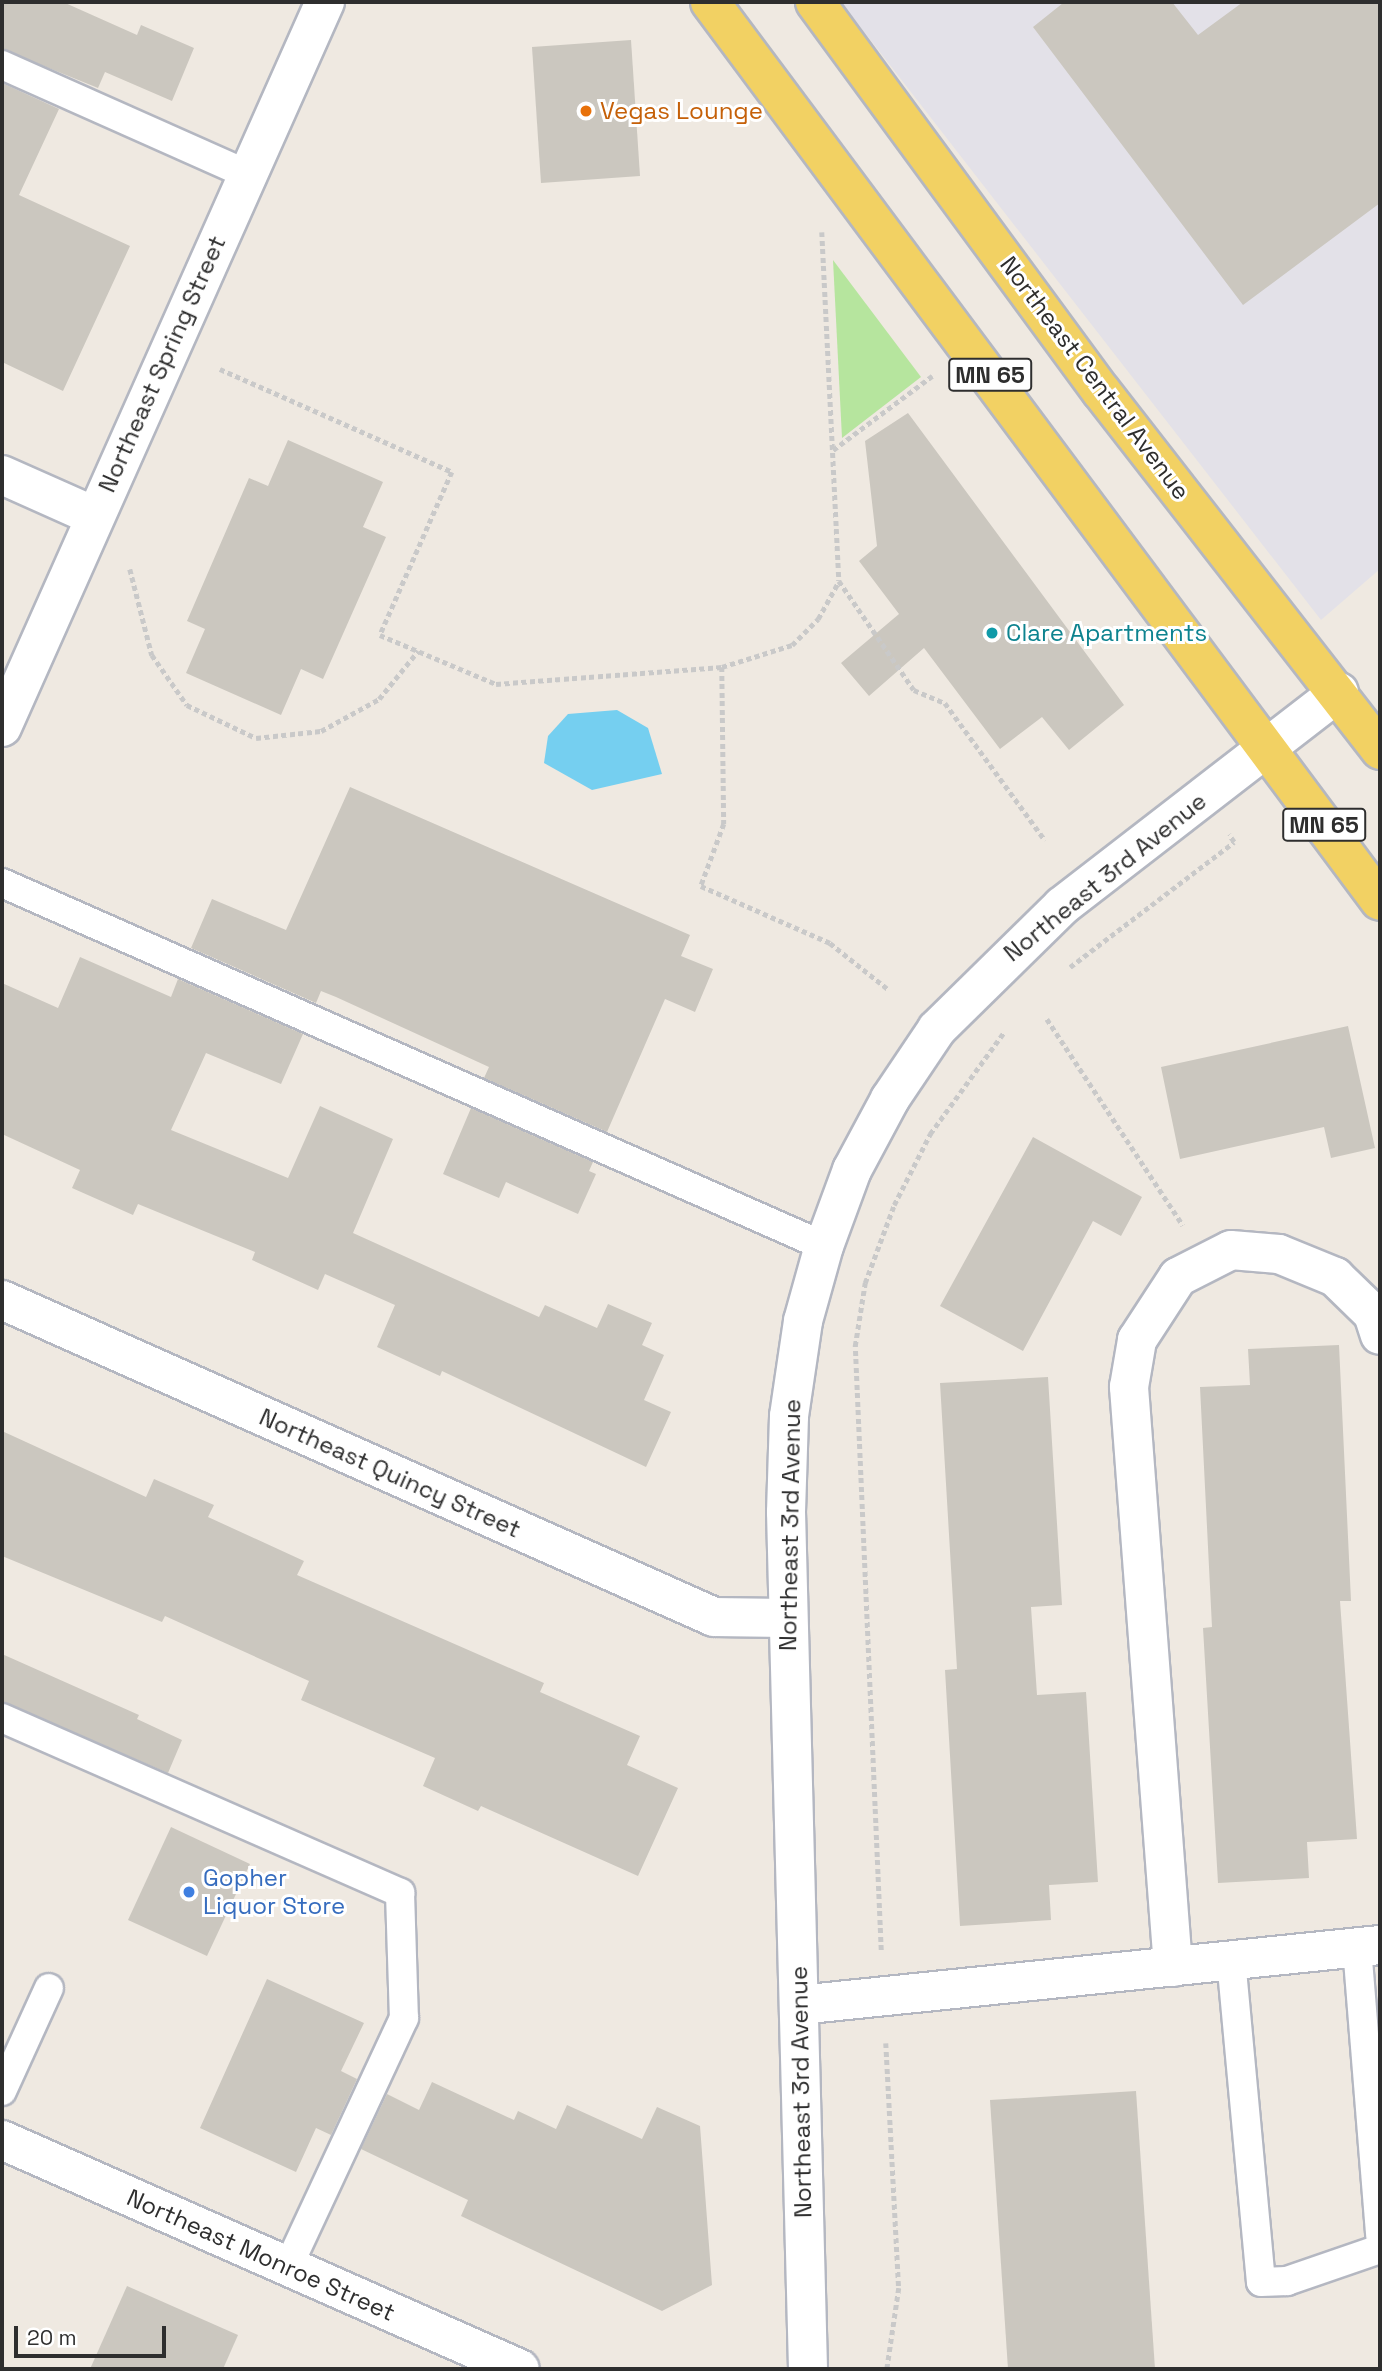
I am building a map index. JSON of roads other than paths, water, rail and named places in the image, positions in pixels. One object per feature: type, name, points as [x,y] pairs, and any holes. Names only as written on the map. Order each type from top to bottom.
[{"type":"main road","name":"MN 65","points":[[710,2],[1380,901]]},
{"type":"main road","name":"Northeast Central Avenue","points":[[815,2],[1101,391],[1339,692],[1380,750]]},
{"type":"street","name":"Northeast Spring Street","points":[[2,727],[325,2]]},
{"type":"street","points":[[2,475],[94,516]]},
{"type":"street","name":"Northeast 3rd Avenue","points":[[808,2369],[799,2005],[785,1619],[789,1416],[803,1321],[824,1246],[852,1170],[890,1099],[937,1029],[995,967],[1062,906],[1269,749],[1339,692]]},
{"type":"street","points":[[1173,1968],[1129,1387],[1137,1340],[1178,1277],[1231,1250],[1279,1254],[1335,1277],[1373,1314],[1380,1335]]},
{"type":"street","name":"Northeast Quincy Street","points":[[2,1300],[714,1617],[785,1619]]},
{"type":"street","points":[[799,2005],[884,1999],[1369,1946]]},
{"type":"street","name":"Northeast Monroe Street","points":[[2,2140],[520,2369]]},
{"type":"lane","points":[[2,65],[247,173]]},
{"type":"lane","points":[[2,883],[824,1246]]},
{"type":"lane","points":[[2,1718],[400,1894],[404,2018],[288,2267]]},
{"type":"lane","points":[[1369,1946],[1380,2235]]},
{"type":"lane","points":[[1231,1959],[1261,2282],[1287,2281],[1380,2249]]},
{"type":"lane","points":[[2,2091],[49,1988]]},
{"type":"water","points":[[617,710],[648,728],[662,774],[592,790],[544,763],[548,736],[568,714]]},
{"type":"place","name":"Vegas Lounge","points":[[586,111]]},
{"type":"place","name":"Clare Apartments","points":[[992,633]]},
{"type":"place","name":"Gopher Liquor Store","points":[[189,1892]]}]
